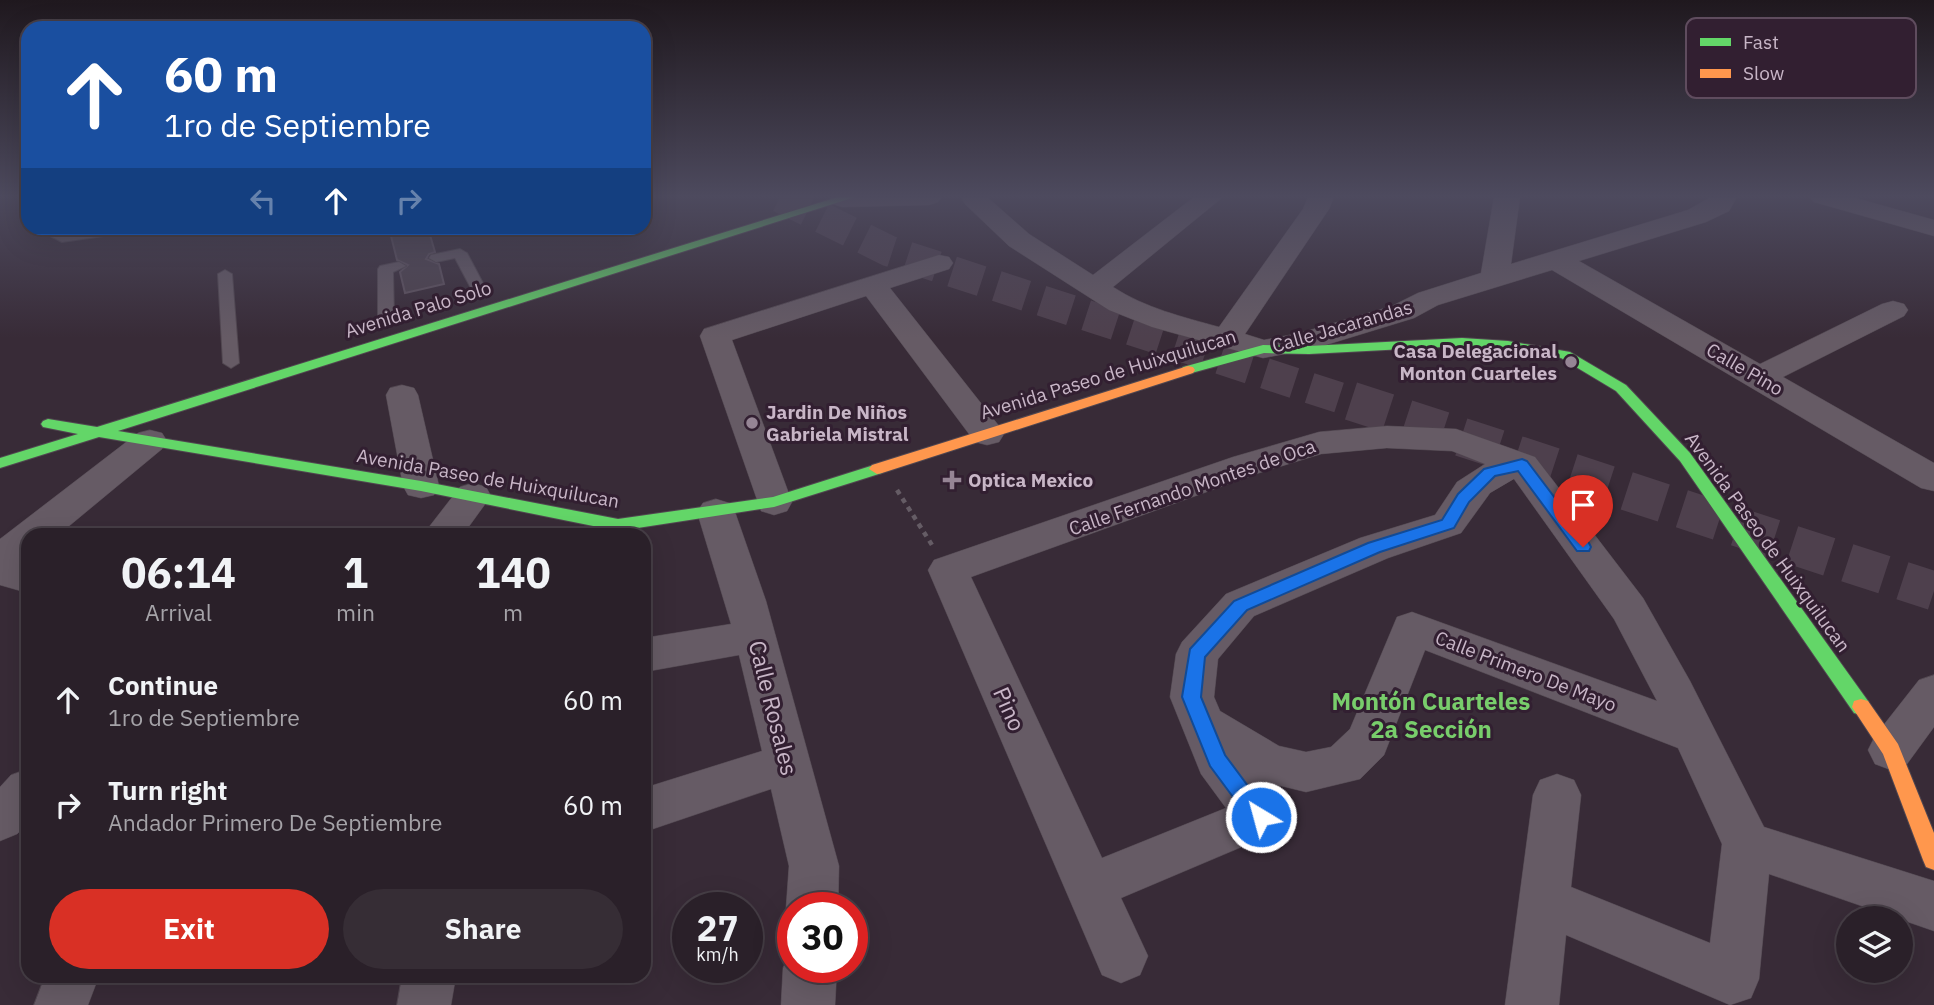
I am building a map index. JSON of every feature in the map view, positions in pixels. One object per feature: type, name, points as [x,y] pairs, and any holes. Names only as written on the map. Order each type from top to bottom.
[{"type":"street","name":"Avenida Palo Solo","points":[[0,463],[587,273],[687,244]]},
{"type":"street","points":[[1027,244],[1119,304],[1164,321],[1263,349]]},
{"type":"street","points":[[1094,288],[1150,244]]},
{"type":"street","points":[[1227,338],[1292,244]]},
{"type":"street","points":[[1495,278],[1500,244]]},
{"type":"street","name":"Calle Jacarandas","points":[[1263,349],[1304,341],[1403,312],[1428,299],[1608,244]]},
{"type":"street","name":"Calle Pino","points":[[1556,260],[1934,479]]},
{"type":"street","points":[[774,502],[715,337],[939,263]]},
{"type":"street","points":[[872,285],[987,434]]},
{"type":"street","points":[[1759,377],[1893,310]]},
{"type":"street","name":"Avenida Paseo de Huixquilucan","points":[[86,411],[42,425],[95,431],[421,486],[618,525],[774,502],[1169,374],[1263,349],[1309,350],[1462,342],[1508,345],[1565,355],[1621,388],[1685,457],[1891,750],[1934,860]]},
{"type":"street","points":[[212,369],[237,361]]},
{"type":"street","points":[[402,395],[421,486]]},
{"type":"street","name":"Calle Fernando Montes de Oca","points":[[948,570],[1246,465],[1320,443],[1387,437],[1456,440],[1522,465]]},
{"type":"street","points":[[40,528],[150,441]]},
{"type":"street","points":[[1088,887],[1261,817],[1217,760],[1192,697],[1196,654],[1240,606],[1374,548],[1448,524],[1464,498],[1490,472],[1522,465],[1629,609],[1695,735],[1747,844],[1732,979],[1543,900]]},
{"type":"street","points":[[447,528],[473,496]]},
{"type":"street","name":"Calle Rosales","points":[[716,512],[755,636],[814,866],[813,892]]},
{"type":"street","points":[[0,560],[21,543]]},
{"type":"street","points":[[0,570],[21,576]]},
{"type":"street","name":"Pino","points":[[948,570],[1121,956]]},
{"type":"street","name":"Calle Primero De Mayo","points":[[1202,723],[1269,764],[1306,772],[1344,765],[1368,741],[1412,628],[1695,735]]},
{"type":"street","points":[[651,654],[755,636]]},
{"type":"street","points":[[1891,750],[1934,693]]},
{"type":"street","points":[[651,808],[787,763]]},
{"type":"street","points":[[1532,1005],[1557,795]]},
{"type":"street","points":[[0,819],[21,797]]},
{"type":"street","points":[[1747,844],[1934,906]]},
{"type":"street","points":[[61,1005],[69,983]]},
{"type":"street","points":[[424,1005],[428,983]]},
{"type":"lane","points":[[436,258],[460,253],[478,289]]},
{"type":"lane","points":[[386,317],[385,269],[399,266]]},
{"type":"lane","points":[[225,274],[237,361]]},
{"type":"path","points":[[884,468],[948,570]]},
{"type":"building","points":[[393,244],[433,244],[435,252],[429,254],[426,259],[439,264],[444,284],[405,293],[400,272],[408,265],[397,260]]},
{"type":"tunnel","points":[[875,244],[889,251],[1356,403]]},
{"type":"tunnel","points":[[1351,401],[1934,591]]},
{"type":"traffic: fast","points":[[0,463],[699,244]]},
{"type":"traffic: fast","points":[[1188,370],[1263,349],[1309,350],[1462,342],[1508,345],[1565,355],[1621,388],[1685,457],[1861,707]]},
{"type":"traffic: fast","points":[[48,424],[421,486],[618,525],[774,502],[877,469]]},
{"type":"traffic: slow","points":[[877,469],[1188,370]]},
{"type":"traffic: slow","points":[[1861,707],[1891,750],[1934,860]]},
{"type":"place","name":"Casa Delegacional Monton Cuarteles","points":[[1571,362]]},
{"type":"place","name":"Jardin De Niños Gabriela Mistral","points":[[752,423]]},
{"type":"place","name":"Optica Mexico","points":[[952,480]]},
{"type":"district","name":"Montón Cuarteles 2a Sección","points":[[1431,716]]},
{"type":"route","points":[[1261,817],[1217,760],[1192,697],[1196,654],[1240,606],[1374,548],[1448,524],[1464,498],[1490,472],[1522,465],[1583,547]]}]
